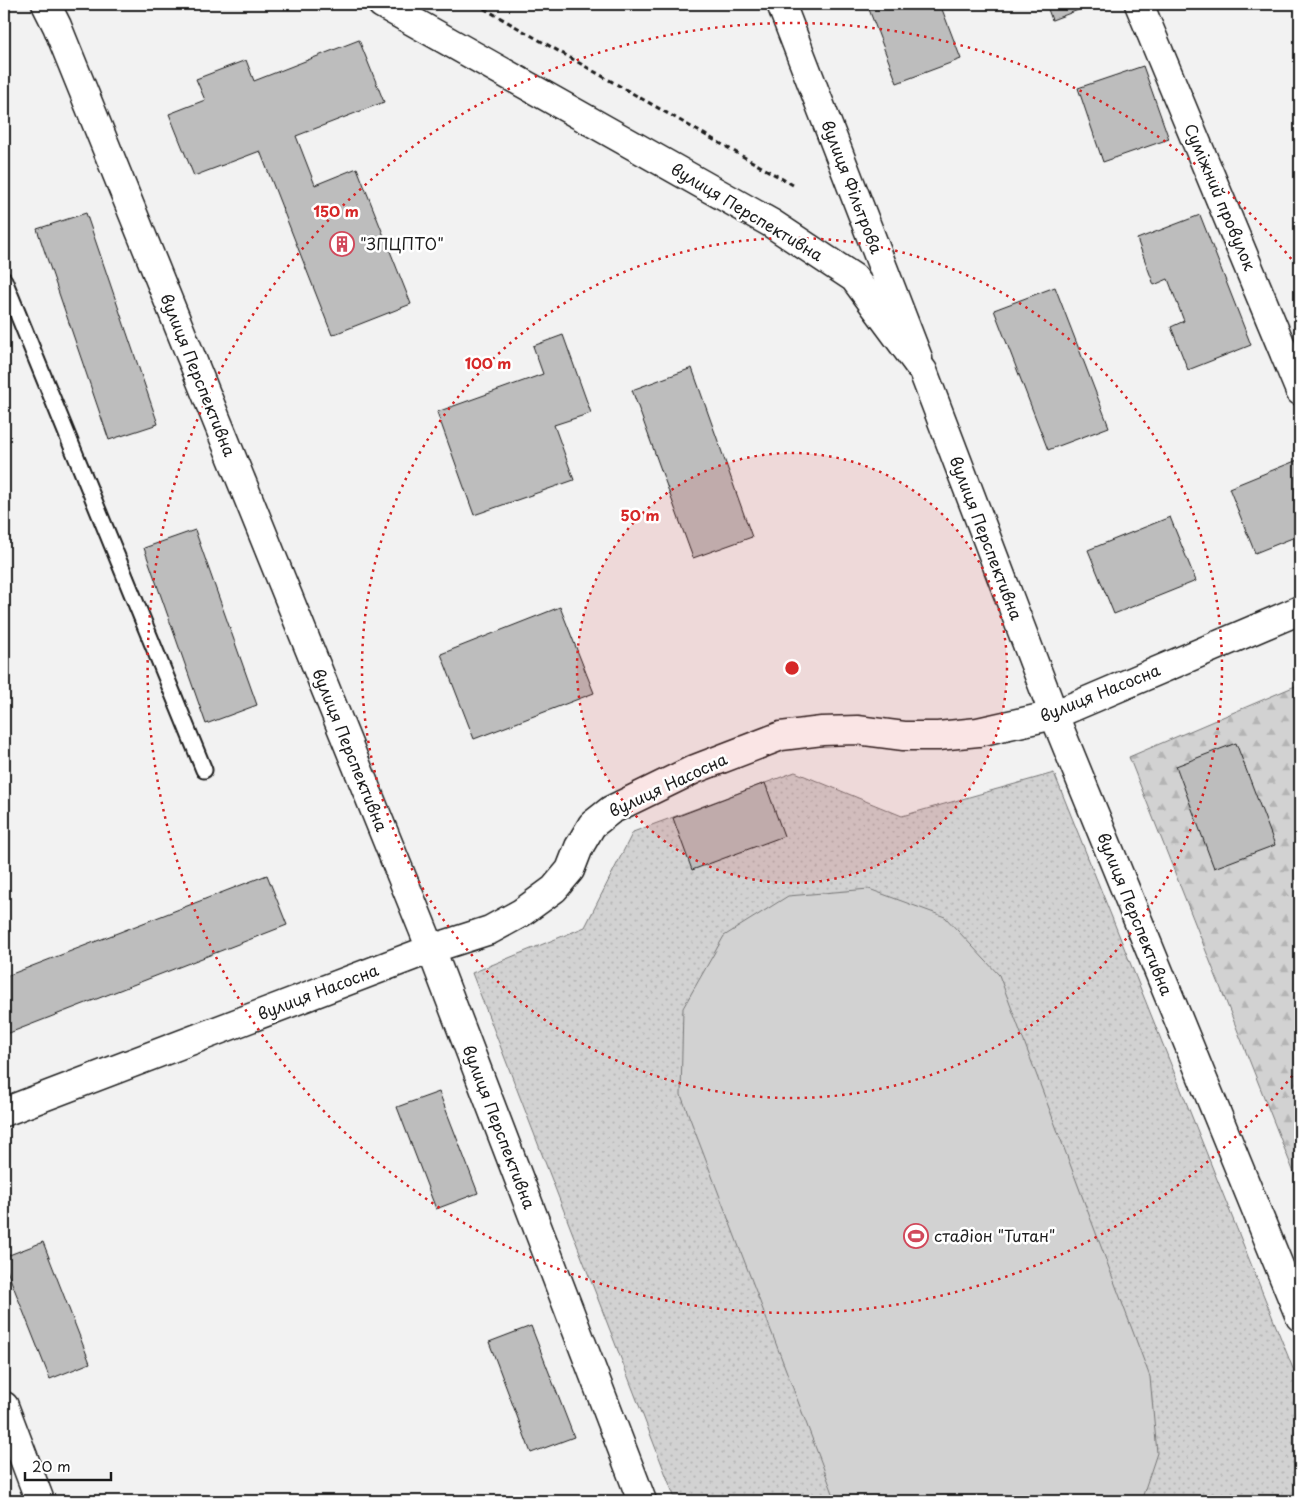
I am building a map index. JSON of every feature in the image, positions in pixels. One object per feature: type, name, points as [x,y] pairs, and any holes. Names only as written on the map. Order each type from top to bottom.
[{"type":"street","name":"вулиця Перспективна","points":[[46,4],[57,26],[431,949],[642,1501]]},
{"type":"street","name":"вулиця Перспективна","points":[[382,4],[771,223],[854,278],[923,371],[1054,715],[1300,1317]]},
{"type":"street","name":"вулиця Фільтрова","points":[[781,4],[923,371]]},
{"type":"street","name":"Суміжний провулок","points":[[1140,4],[1300,391]]},
{"type":"street","name":"вулиця Насосна","points":[[4,1112],[431,949],[490,930],[521,913],[554,890],[570,870],[578,847],[592,825],[611,810],[695,769],[781,736],[822,731],[857,730],[904,736],[938,736],[978,732],[1054,715],[1300,610]]},
{"type":"street","points":[[4,1406],[40,1501]]},
{"type":"lane","points":[[4,280],[204,770]]},
{"type":"path","points":[[476,4],[793,185]]},
{"type":"green space","points":[[1300,684],[1300,1188],[1129,757]]},
{"type":"green space","points":[[795,772],[902,816],[1054,773],[1300,1386],[1300,1501],[676,1501],[472,973],[585,927],[633,832]]},
{"type":"green space","name":"стадіон \"Титан\"","points":[[869,889],[945,917],[999,975],[1150,1377],[1157,1453],[1141,1501],[836,1501],[681,1095],[683,1008],[724,936],[788,896]]},
{"type":"building","points":[[867,4],[940,4],[961,59],[897,83]]},
{"type":"building","points":[[1046,4],[1094,4],[1052,20]]},
{"type":"building","name":"\"ЗПЦПТО\"","points":[[359,40],[384,102],[296,136],[315,185],[357,168],[411,304],[332,335],[260,151],[194,176],[169,114],[205,100],[196,79],[246,60],[254,81]]},
{"type":"building","points":[[1143,66],[1169,139],[1103,162],[1078,88]]},
{"type":"building","points":[[86,213],[158,424],[109,440],[37,229]]},
{"type":"building","points":[[1200,215],[1251,345],[1188,370],[1171,327],[1184,321],[1168,279],[1154,285],[1137,239]]},
{"type":"building","points":[[1055,287],[1109,427],[1048,450],[994,310]]},
{"type":"building","points":[[563,335],[591,413],[554,425],[574,480],[474,515],[437,412],[543,374],[533,346]]},
{"type":"building","points":[[692,368],[752,537],[693,558],[632,390]]},
{"type":"building","points":[[1300,459],[1300,535],[1255,553],[1229,488]]},
{"type":"building","points":[[1170,517],[1196,581],[1114,614],[1088,550]]},
{"type":"building","points":[[195,530],[257,705],[206,724],[144,548]]},
{"type":"building","points":[[560,607],[594,693],[474,739],[441,654]]},
{"type":"building","points":[[1236,743],[1275,845],[1214,868],[1176,766]]},
{"type":"building","points":[[765,783],[784,836],[692,870],[673,818]]},
{"type":"building","points":[[267,875],[287,925],[4,1035],[4,977]]},
{"type":"building","points":[[439,1092],[478,1193],[436,1209],[397,1107]]},
{"type":"building","points":[[43,1242],[90,1363],[50,1379],[4,1263],[4,1257]]},
{"type":"building","points":[[531,1326],[574,1437],[531,1453],[489,1342]]},
{"type":"place","name":"\"ЗПЦПТО\"","points":[[342,244]]},
{"type":"place","name":"стадіон \"Титан\"","points":[[916,1236]]}]
